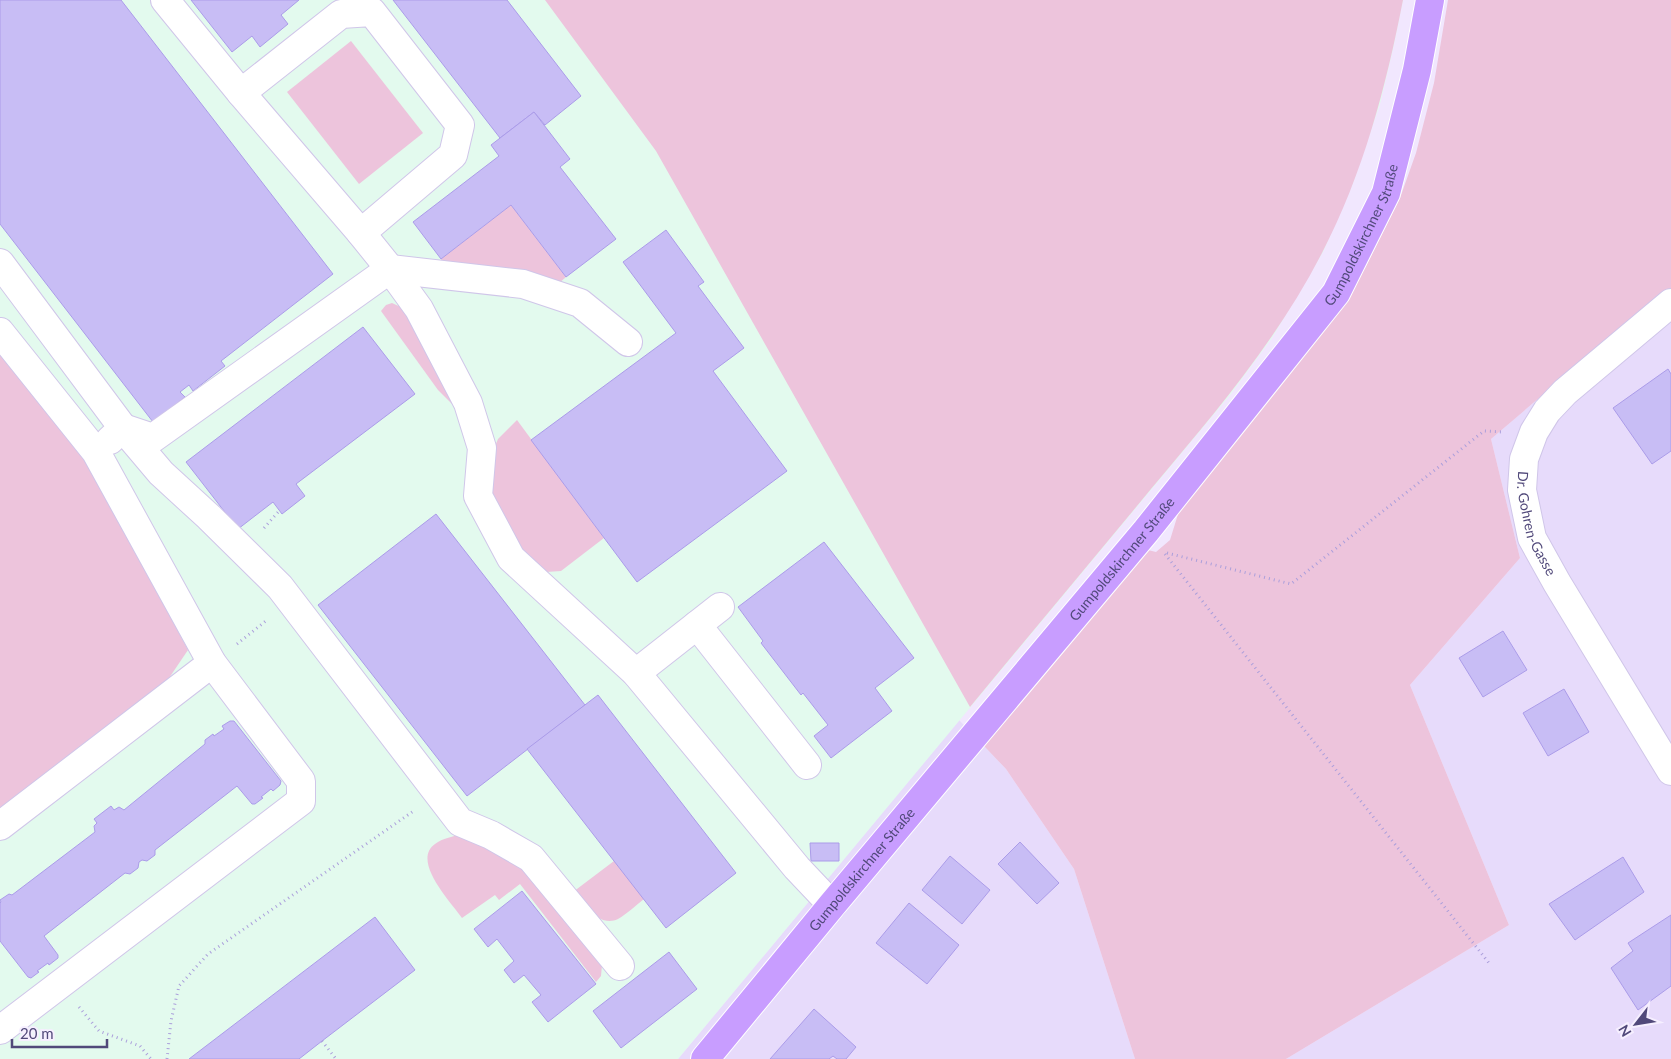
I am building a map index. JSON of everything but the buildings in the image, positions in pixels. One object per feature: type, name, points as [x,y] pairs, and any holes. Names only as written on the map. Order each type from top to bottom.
[{"type":"main road","name":"Gumpoldskirchner Straße","points":[[705,1059],[1146,531],[1336,293],[1386,194],[1417,70],[1430,0]]},
{"type":"street","points":[[165,0],[241,93],[361,233],[390,269],[418,309],[468,403],[482,448],[478,496],[511,558],[636,673],[797,868],[832,905]]},
{"type":"street","points":[[241,93],[341,14],[372,12],[460,125],[453,155],[361,233]]},
{"type":"street","points":[[0,263],[123,428],[161,473],[210,518],[280,588],[460,822],[491,835],[532,858],[620,966]]},
{"type":"street","points":[[123,428],[153,438],[390,269],[523,284],[580,303],[628,342]]},
{"type":"street","name":"Dr. Gohren-Gasse","points":[[1671,303],[1565,392],[1547,411],[1534,432],[1524,460],[1522,490],[1532,538],[1562,592],[1671,771]]},
{"type":"street","points":[[0,332],[96,452],[212,663],[301,781],[301,801],[0,1030]]},
{"type":"street","points":[[96,452],[123,428]]},
{"type":"street","points":[[636,673],[720,606]]},
{"type":"street","points":[[697,624],[806,765]]},
{"type":"street","points":[[0,826],[212,663]]},
{"type":"path","points":[[1489,964],[1164,553],[1291,584],[1484,431],[1534,432]]},
{"type":"path","points":[[212,663],[264,622]]},
{"type":"path","points":[[167,1059],[171,1021],[179,986],[208,954],[438,795]]},
{"type":"path","points":[[87,1016],[99,1031],[140,1046],[151,1059]]},
{"type":"path","points":[[322,1041],[336,1059]]},
{"type":"shaded area","points":[[0,0],[1403,0],[1380,104],[1353,183],[1323,252],[1272,338],[1230,395],[678,1059],[0,1059]]},
{"type":"shaded area","points":[[545,0],[1403,0],[1372,130],[1337,223],[1304,286],[1265,347],[1198,433],[970,707],[656,151]]},
{"type":"shaded area","points":[[1448,0],[1671,0],[1671,294],[1620,329],[1491,439],[1520,558],[1410,685],[1509,925],[1286,1059],[1135,1059],[1074,869],[1006,769],[984,746],[1148,550],[1156,552],[1170,540],[1179,511],[1335,316],[1366,266],[1400,198],[1416,153],[1434,83]]},
{"type":"shaded area","points":[[351,41],[423,133],[359,184],[287,92]]},
{"type":"shaded area","points":[[511,205],[566,277],[558,284],[444,267],[441,259]]},
{"type":"shaded area","points":[[1671,294],[1671,1059],[1286,1059],[1509,925],[1410,685],[1520,558],[1491,439],[1620,329]]},
{"type":"shaded area","points":[[392,303],[405,309],[455,407],[438,390],[381,311],[386,305]]},
{"type":"shaded area","points":[[0,344],[74,437],[188,650],[167,681],[0,809]]},
{"type":"shaded area","points":[[517,420],[604,538],[561,571],[546,572],[528,559],[491,507],[490,458],[498,439]]},
{"type":"shaded area","points":[[959,720],[1006,769],[1074,869],[1135,1059],[678,1059]]},
{"type":"shaded area","points":[[461,834],[522,859],[602,965],[601,976],[596,982],[520,884],[499,900],[495,895],[462,918],[435,881],[430,871],[428,860],[429,851],[435,844]]},
{"type":"shaded area","points":[[614,861],[644,899],[618,919],[611,921],[598,918],[573,892]]}]
